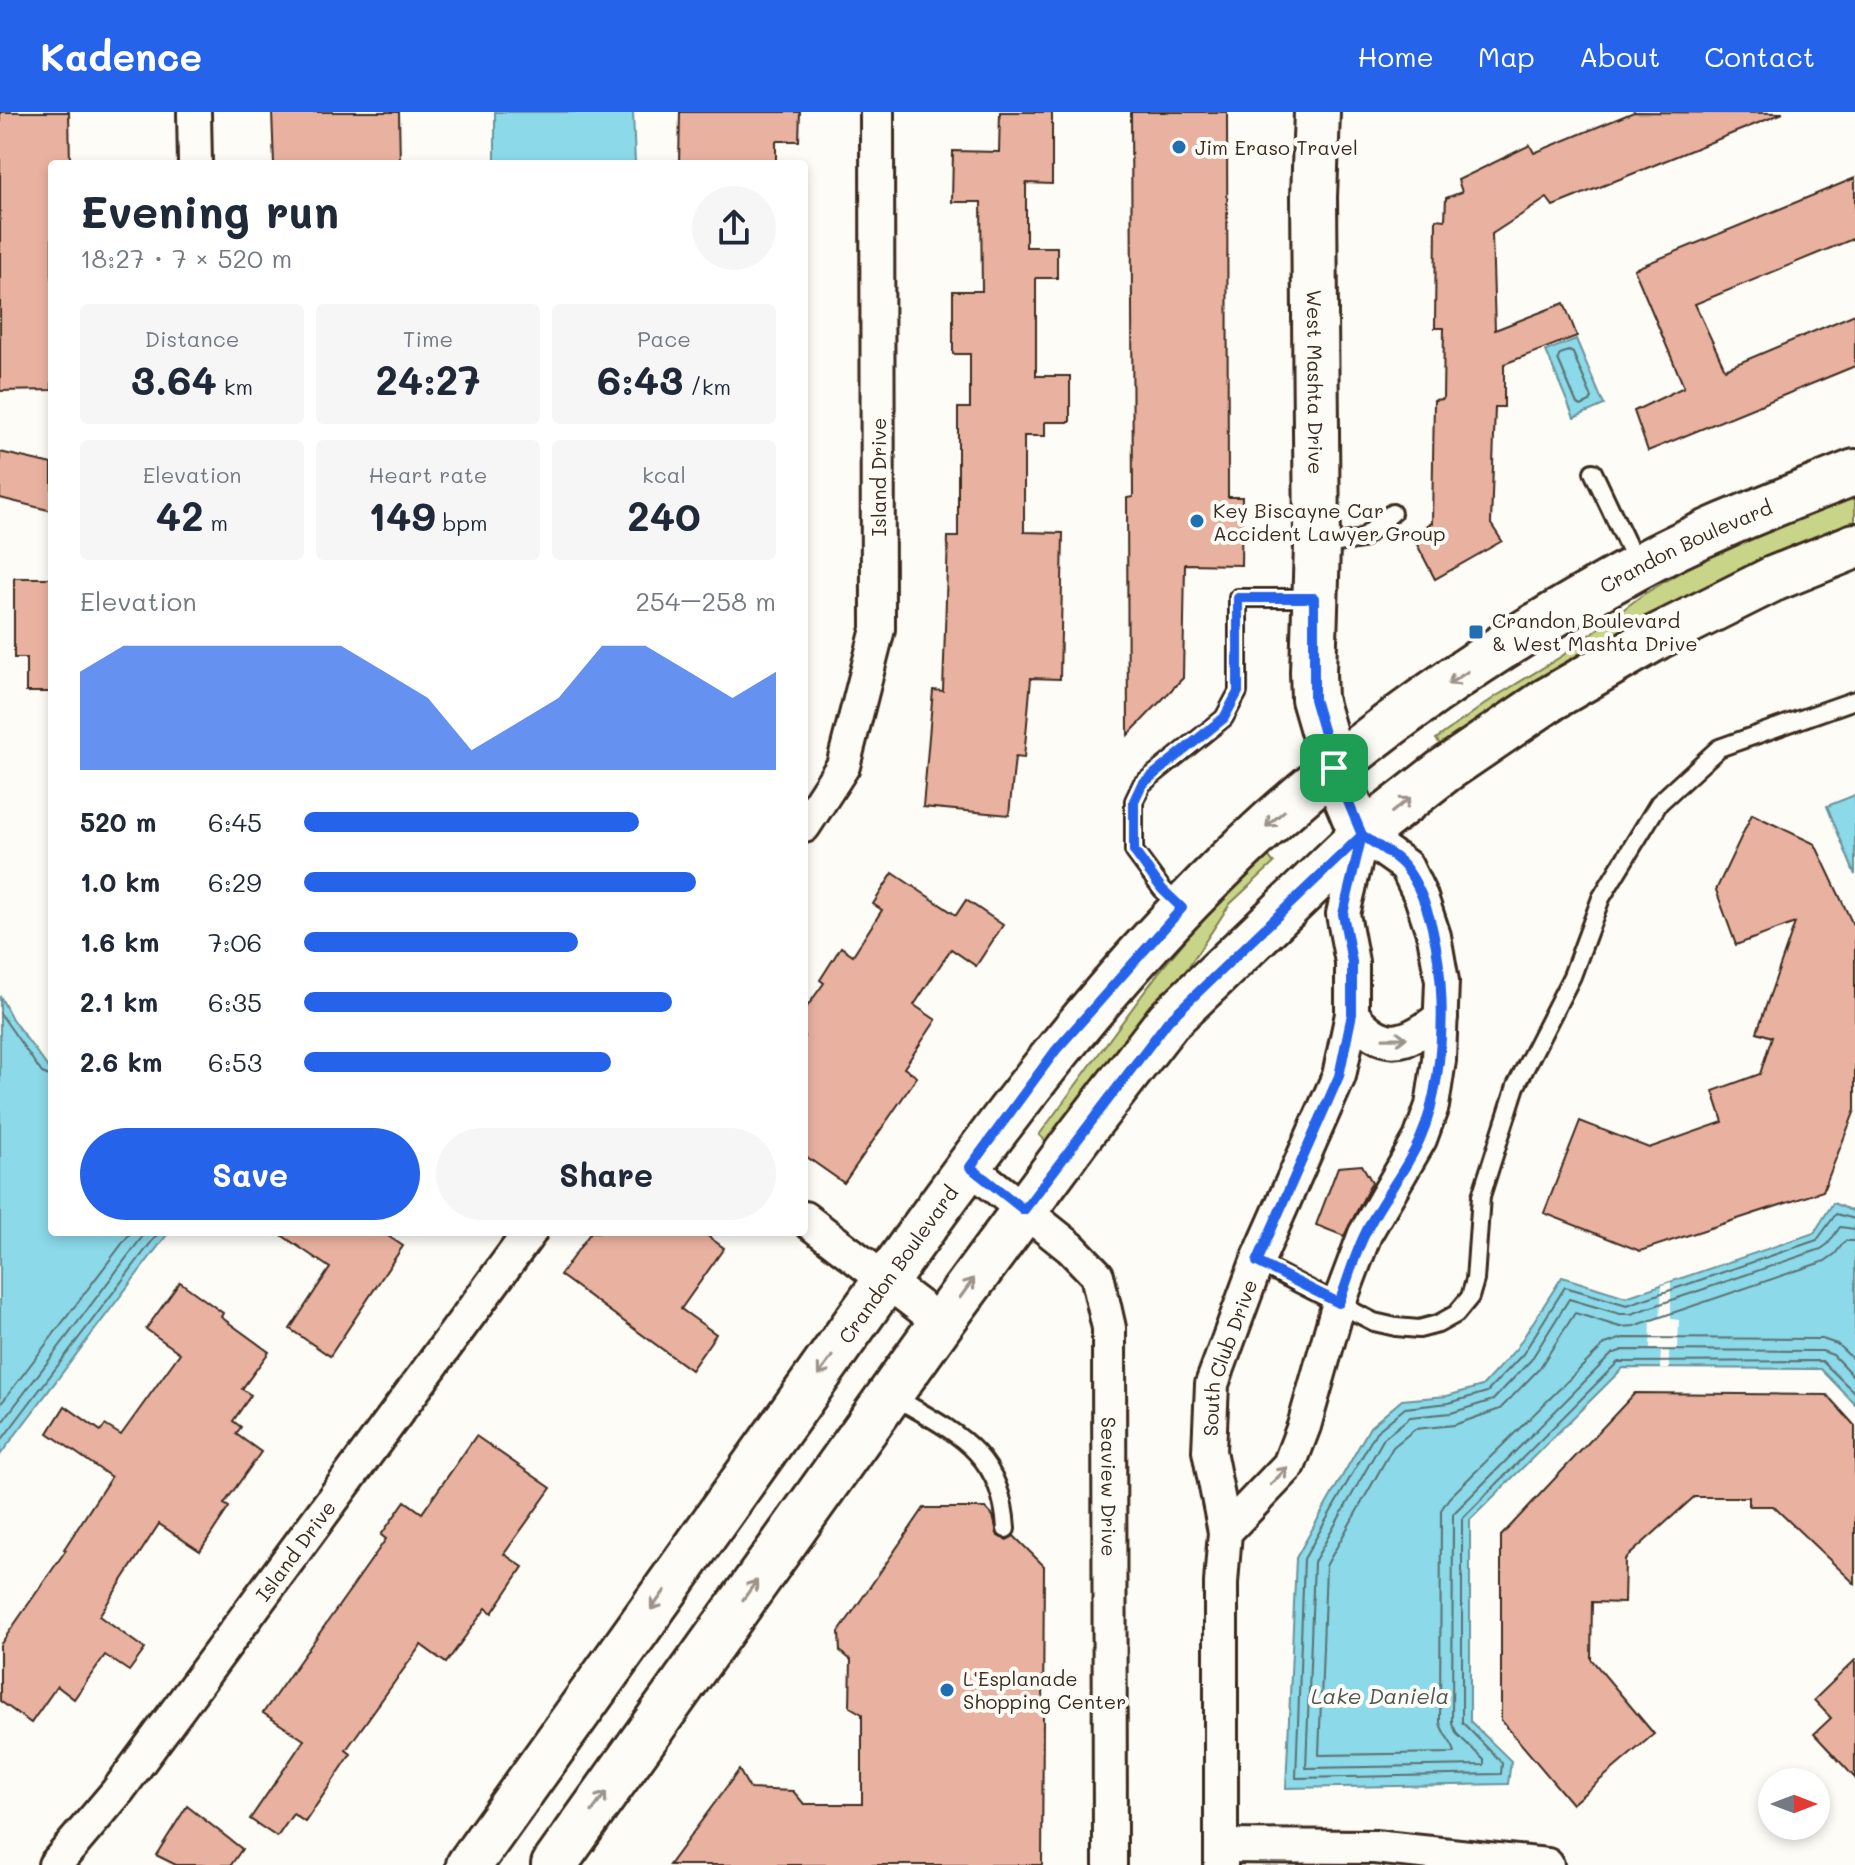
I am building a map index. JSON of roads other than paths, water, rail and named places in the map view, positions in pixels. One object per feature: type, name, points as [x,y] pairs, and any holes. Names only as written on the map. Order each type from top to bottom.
[{"type":"main road","name":"West Mashta Drive","points":[[1317,112],[1314,197],[1317,546],[1314,699],[1334,768],[1362,835]]},
{"type":"main road","name":"Crandon Boulevard","points":[[479,1858],[885,1281],[1056,1050],[1182,908],[1251,840],[1334,768],[1448,684],[1637,567],[1778,502],[1855,472]]},
{"type":"main road","points":[[554,1865],[941,1323],[1168,1021],[1362,835],[1445,770],[1548,700],[1683,624],[1773,579],[1855,546]]},
{"type":"street","points":[[194,112],[195,160]]},
{"type":"street","name":"Island Drive","points":[[808,820],[843,766],[878,629],[877,112]]},
{"type":"street","points":[[1225,1532],[1289,1465],[1304,1426],[1339,1303],[1365,1234],[1420,1139],[1432,1106],[1439,1060],[1442,981],[1434,936],[1421,897],[1406,866],[1362,835]]},
{"type":"street","name":"South Club Drive","points":[[1221,1856],[1221,1583],[1225,1532],[1209,1451],[1212,1384],[1257,1262],[1339,1076],[1352,1014],[1352,962],[1343,914],[1362,835]]},
{"type":"street","points":[[1352,1014],[1367,1033],[1388,1041],[1408,1038],[1424,1031],[1441,1017]]},
{"type":"street","name":"Seaview Drive","points":[[970,1167],[1071,1248],[1097,1275],[1109,1328],[1110,1865]]},
{"type":"street","points":[[808,1221],[941,1323]]},
{"type":"street","name":"Island Drive","points":[[55,1865],[117,1792],[527,1236]]},
{"type":"street","points":[[1221,1856],[1374,1847],[1547,1865]]},
{"type":"lane","points":[[1593,472],[1637,567]]},
{"type":"lane","points":[[1317,546],[1362,539],[1392,513]]},
{"type":"lane","points":[[1182,908],[1162,889],[1134,851],[1134,801],[1142,784],[1224,718],[1238,692],[1238,598],[1314,598]]},
{"type":"lane","points":[[1257,1262],[1374,1322],[1419,1329],[1438,1324],[1456,1314],[1470,1297],[1475,1280],[1481,1196],[1516,1086],[1572,976],[1601,898],[1659,803],[1719,748],[1855,700]]},
{"type":"lane","points":[[890,1395],[947,1428],[982,1457],[1000,1488],[1006,1529]]},
{"type":"water","points":[[495,112],[633,112],[635,160],[495,160]]},
{"type":"water","points":[[1576,339],[1604,405],[1574,418],[1546,351]]},
{"type":"water","points":[[1855,795],[1855,875],[1827,806]]},
{"type":"water","points":[[0,996],[12,1019],[48,1068],[48,1236],[166,1236],[0,1455]]},
{"type":"water","name":"Lake Daniela","points":[[1833,1203],[1855,1212],[1855,1404],[1821,1369],[1623,1368],[1470,1520],[1470,1721],[1511,1761],[1508,1784],[1286,1788],[1296,1558],[1370,1427],[1402,1400],[1447,1396],[1482,1386],[1516,1349],[1562,1277],[1626,1297],[1814,1233]]},
{"type":"place","name":"Jim Eraso Travel","points":[[1179,147]]},
{"type":"place","name":"Key Biscayne Car Accident Lawyer Group","points":[[1197,521]]},
{"type":"place","name":"Crandon Boulevard & West Mashta Drive","points":[[1476,632]]},
{"type":"place","name":"L'Esplanade Shopping Center","points":[[947,1690]]}]
